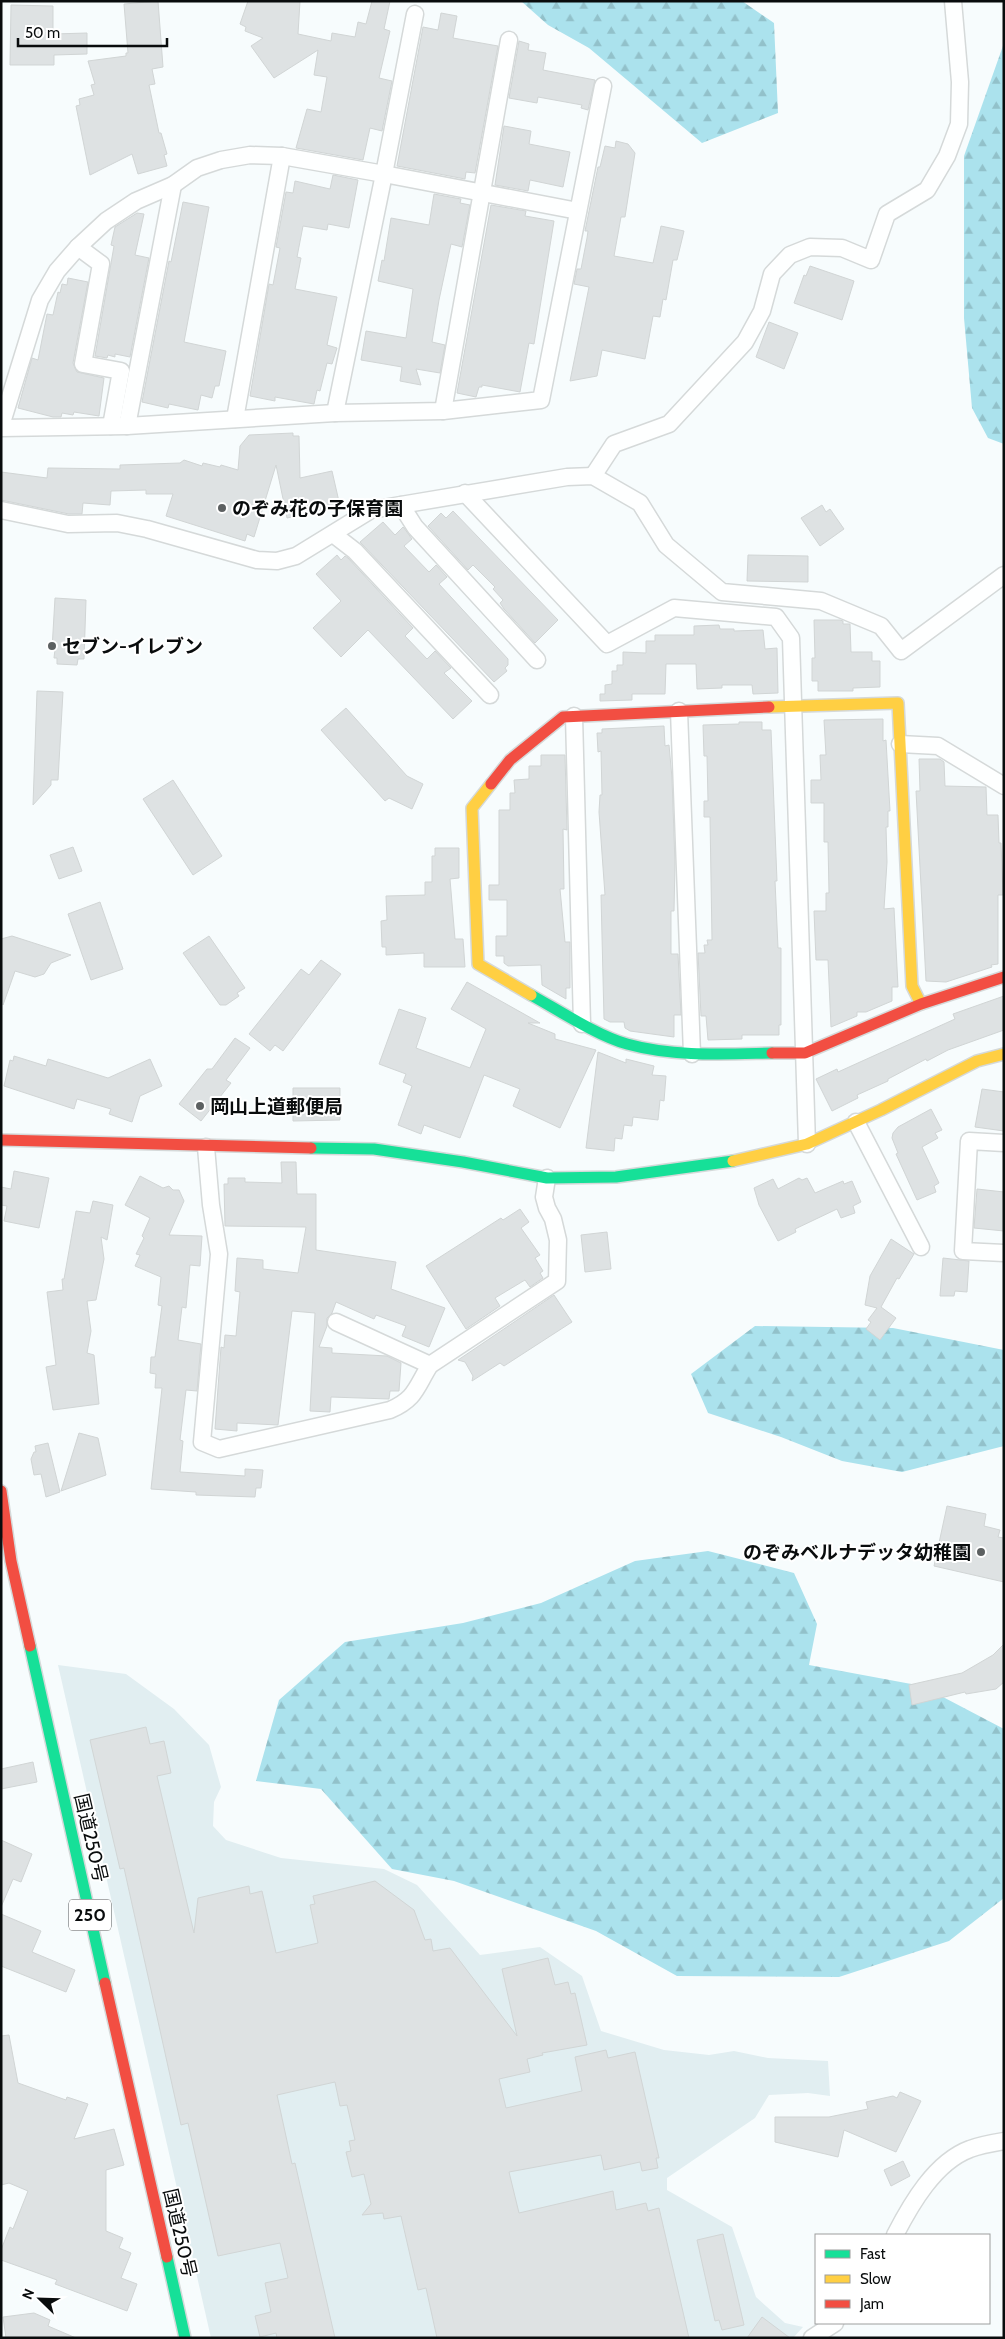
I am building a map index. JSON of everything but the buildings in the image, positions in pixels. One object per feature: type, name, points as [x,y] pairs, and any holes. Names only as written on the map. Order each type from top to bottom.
[{"type":"main road","points":[[921,1004],[912,986],[898,704],[793,706],[563,717],[510,760],[472,808],[478,964],[582,1024],[626,1044],[692,1054],[805,1053],[921,1004],[1004,977]]},
{"type":"main road","points":[[1,1140],[206,1147],[374,1149],[462,1162],[547,1178],[616,1177],[725,1164],[807,1144],[856,1122],[977,1061],[1004,1054]]},
{"type":"main road","name":"国道250号","points":[[1,1491],[11,1561],[185,2338]]},
{"type":"street","points":[[593,476],[614,444],[669,424],[745,342],[762,312],[772,274],[790,255],[810,247],[842,248],[871,260],[887,214],[927,190],[947,156],[959,124],[960,82],[953,1]]},
{"type":"street","points":[[335,413],[415,14]]},
{"type":"street","points":[[443,411],[509,40]]},
{"type":"street","points":[[578,211],[282,156],[250,156],[221,160],[197,168],[172,185],[136,201],[106,221],[78,247],[57,271],[40,300],[1,427],[127,426],[335,413],[443,411],[541,400],[603,86]]},
{"type":"street","points":[[235,419],[282,156]]},
{"type":"street","points":[[127,426],[172,185]]},
{"type":"street","points":[[78,247],[101,264],[83,364],[121,371],[110,426]]},
{"type":"street","points":[[1,510],[68,524],[117,523],[147,529],[257,560],[277,561],[296,556],[371,510],[567,477],[593,476],[640,503],[666,545],[722,592],[821,601],[881,626],[901,651],[1004,575]]},
{"type":"street","points":[[465,493],[607,644],[674,608],[776,617],[791,638],[807,1144]]},
{"type":"street","points":[[401,505],[415,527],[537,660]]},
{"type":"street","points":[[333,534],[355,551],[490,695]]},
{"type":"street","points":[[679,711],[692,1054]]},
{"type":"street","points":[[574,716],[582,1024]]},
{"type":"street","points":[[900,744],[938,746],[1004,786]]},
{"type":"street","points":[[856,1122],[921,1247]]},
{"type":"street","points":[[1004,1143],[969,1142],[963,1251],[1004,1253]]},
{"type":"street","points":[[206,1147],[211,1205],[219,1254],[202,1442],[219,1450],[390,1410],[404,1404],[414,1394],[430,1365],[557,1281],[558,1240],[554,1219],[547,1208],[544,1197],[547,1178]]},
{"type":"street","points":[[336,1322],[430,1365]]},
{"type":"street","points":[[896,2234],[916,2199],[935,2173],[950,2160],[969,2149],[1004,2141]]},
{"type":"street","points":[[812,2338],[833,2324]]},
{"type":"shaded area","points":[[58,1665],[126,1674],[174,1709],[209,1745],[221,1787],[214,1802],[213,1826],[226,1840],[281,1858],[384,1869],[417,1885],[480,1955],[540,1947],[582,1976],[601,2031],[664,2050],[709,2055],[734,2051],[768,2058],[828,2061],[830,2096],[808,2093],[769,2095],[755,2118],[667,2178],[667,2190],[732,2227],[756,2297],[785,2323],[803,2327],[793,2338],[211,2338]]},
{"type":"green space","points":[[521,1],[742,1],[774,23],[778,113],[702,143],[589,48],[548,25]]},
{"type":"green space","points":[[1004,43],[1004,444],[988,438],[972,408],[964,318],[964,156]]},
{"type":"green space","points":[[755,1326],[893,1328],[1004,1350],[1004,1446],[902,1472],[842,1461],[781,1437],[708,1413],[691,1374]]},
{"type":"green space","points":[[708,1551],[794,1573],[817,1624],[809,1665],[922,1686],[1004,1729],[1004,1898],[949,1941],[839,1977],[677,1976],[596,1931],[454,1881],[392,1869],[321,1789],[256,1781],[279,1700],[345,1642],[463,1623],[541,1603],[635,1561]]},
{"type":"traffic: fast","points":[[531,995],[591,1029],[627,1044],[681,1053],[772,1053]]},
{"type":"traffic: fast","points":[[311,1148],[374,1149],[463,1162],[547,1178],[616,1177],[733,1161]]},
{"type":"traffic: fast","points":[[30,1646],[105,1983]]},
{"type":"traffic: fast","points":[[167,2257],[185,2338]]},
{"type":"traffic: slow","points":[[769,707],[898,703],[912,986],[921,1004]]},
{"type":"traffic: slow","points":[[491,784],[472,808],[478,964],[531,995]]},
{"type":"traffic: slow","points":[[733,1161],[807,1144],[881,1110],[977,1061],[1004,1054]]},
{"type":"traffic: jam","points":[[491,784],[510,760],[563,717],[769,707]]},
{"type":"traffic: jam","points":[[772,1053],[805,1053],[921,1004],[1004,977]]},
{"type":"traffic: jam","points":[[1,1140],[311,1148]]},
{"type":"traffic: jam","points":[[1,1491],[11,1561],[30,1646]]},
{"type":"traffic: jam","points":[[105,1983],[167,2257]]},
{"type":"place","name":"のぞみ花の子保育園","points":[[222,508]]},
{"type":"place","name":"セブン-イレブン","points":[[52,646]]},
{"type":"place","name":"岡山上道郵便局","points":[[200,1106]]},
{"type":"place","name":"のぞみベルナデッタ幼稚園","points":[[981,1552]]}]
